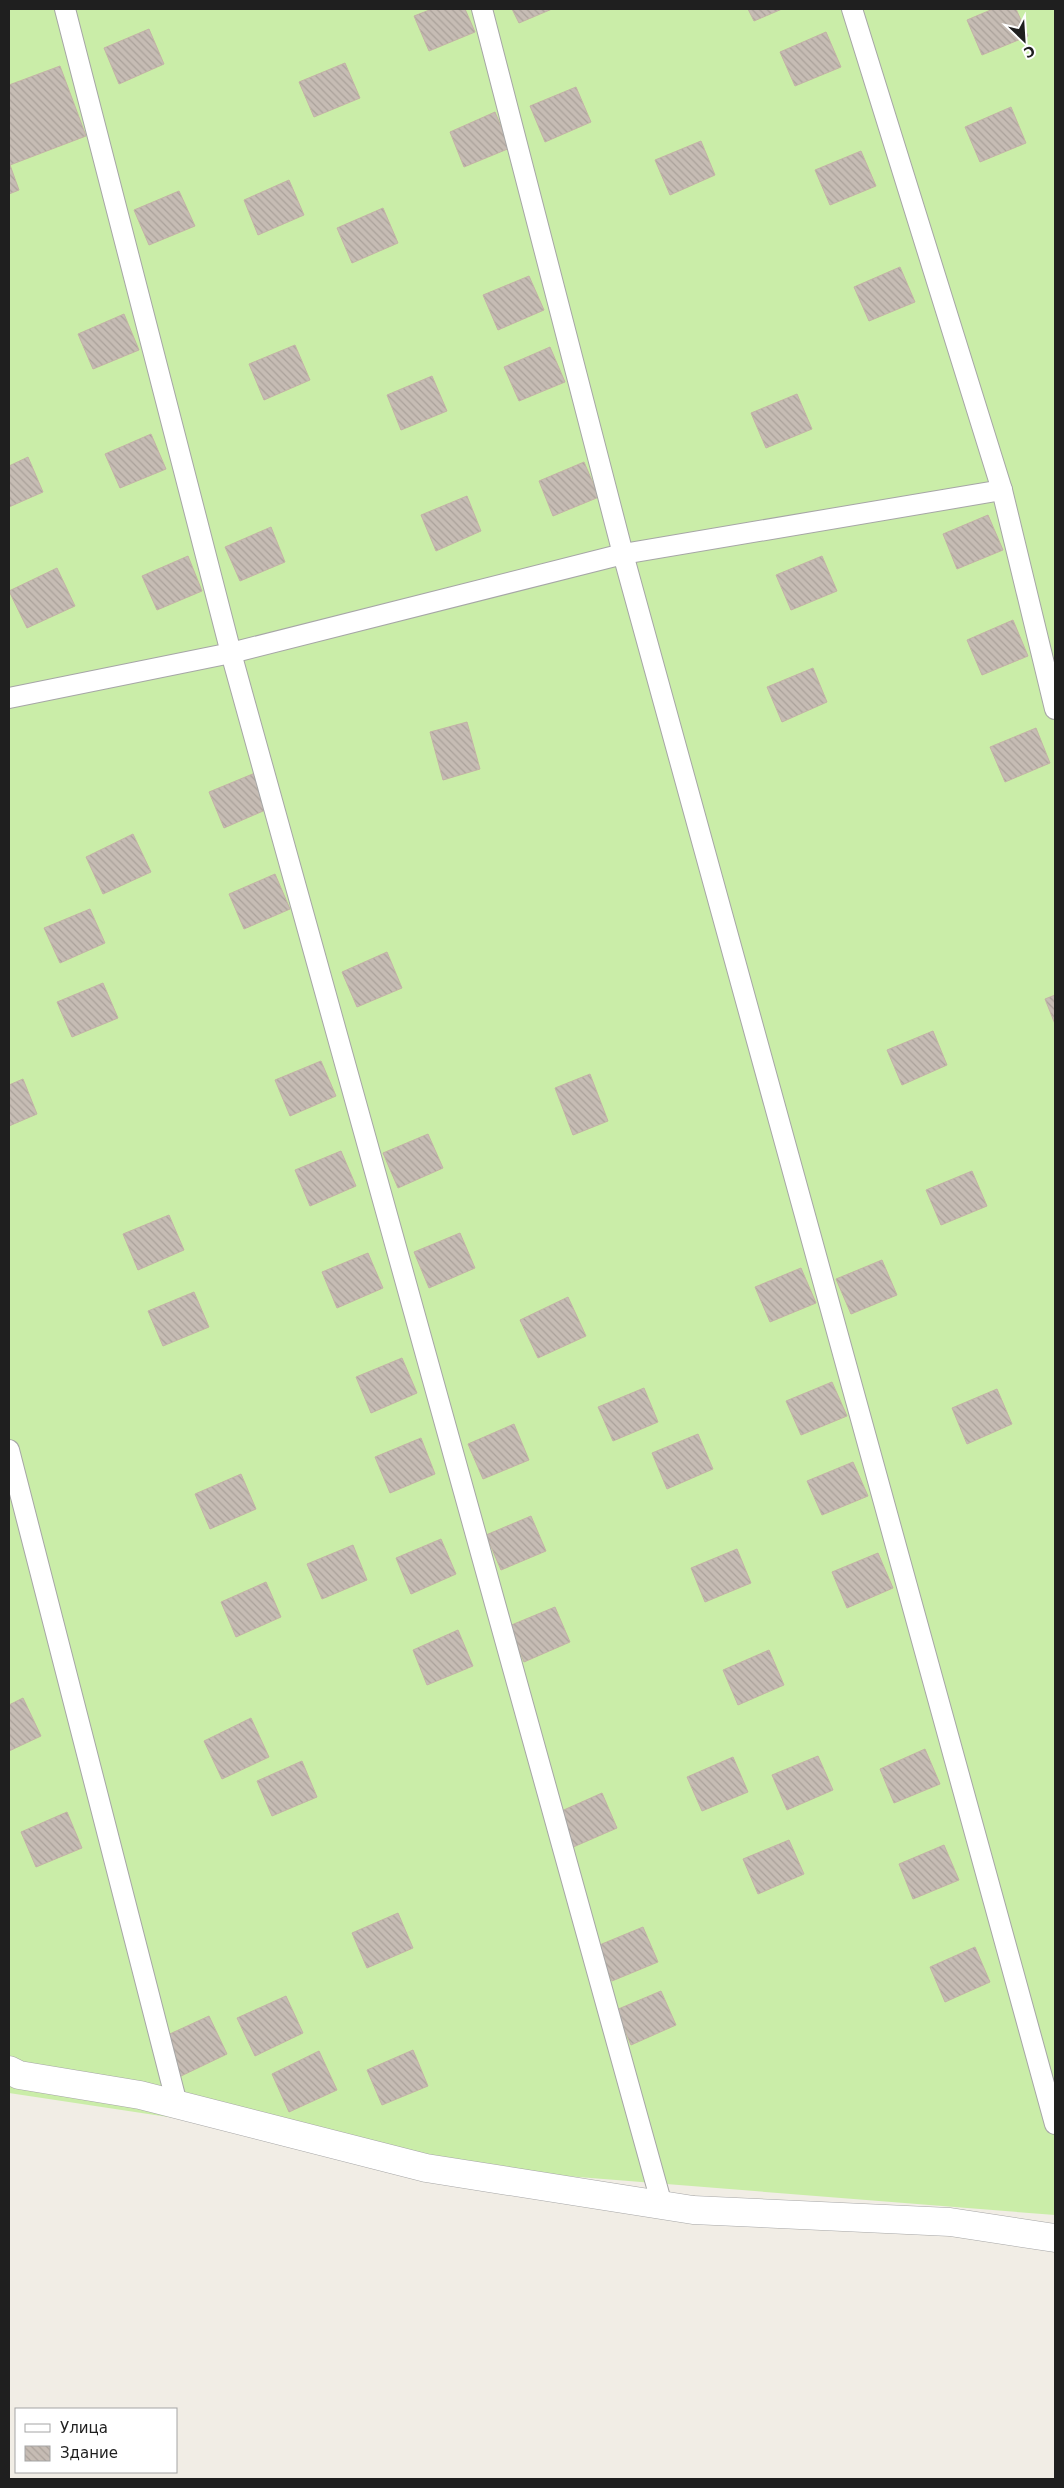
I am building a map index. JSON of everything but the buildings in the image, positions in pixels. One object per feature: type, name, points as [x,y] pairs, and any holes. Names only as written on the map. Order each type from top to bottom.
[{"type":"street","points":[[9,2070],[20,2074],[140,2095],[426,2168],[693,2210],[950,2222],[1055,2238]]},
{"type":"lane","points":[[65,9],[231,653],[662,2205]]},
{"type":"lane","points":[[482,9],[623,554],[1055,2124]]},
{"type":"lane","points":[[852,9],[1002,490],[1055,709]]},
{"type":"lane","points":[[9,698],[231,653],[623,554],[1002,490]]},
{"type":"lane","points":[[9,1450],[177,2104]]},
{"type":"green space","points":[[9,9],[1055,9],[1055,2215],[553,2175],[9,2093]]}]
